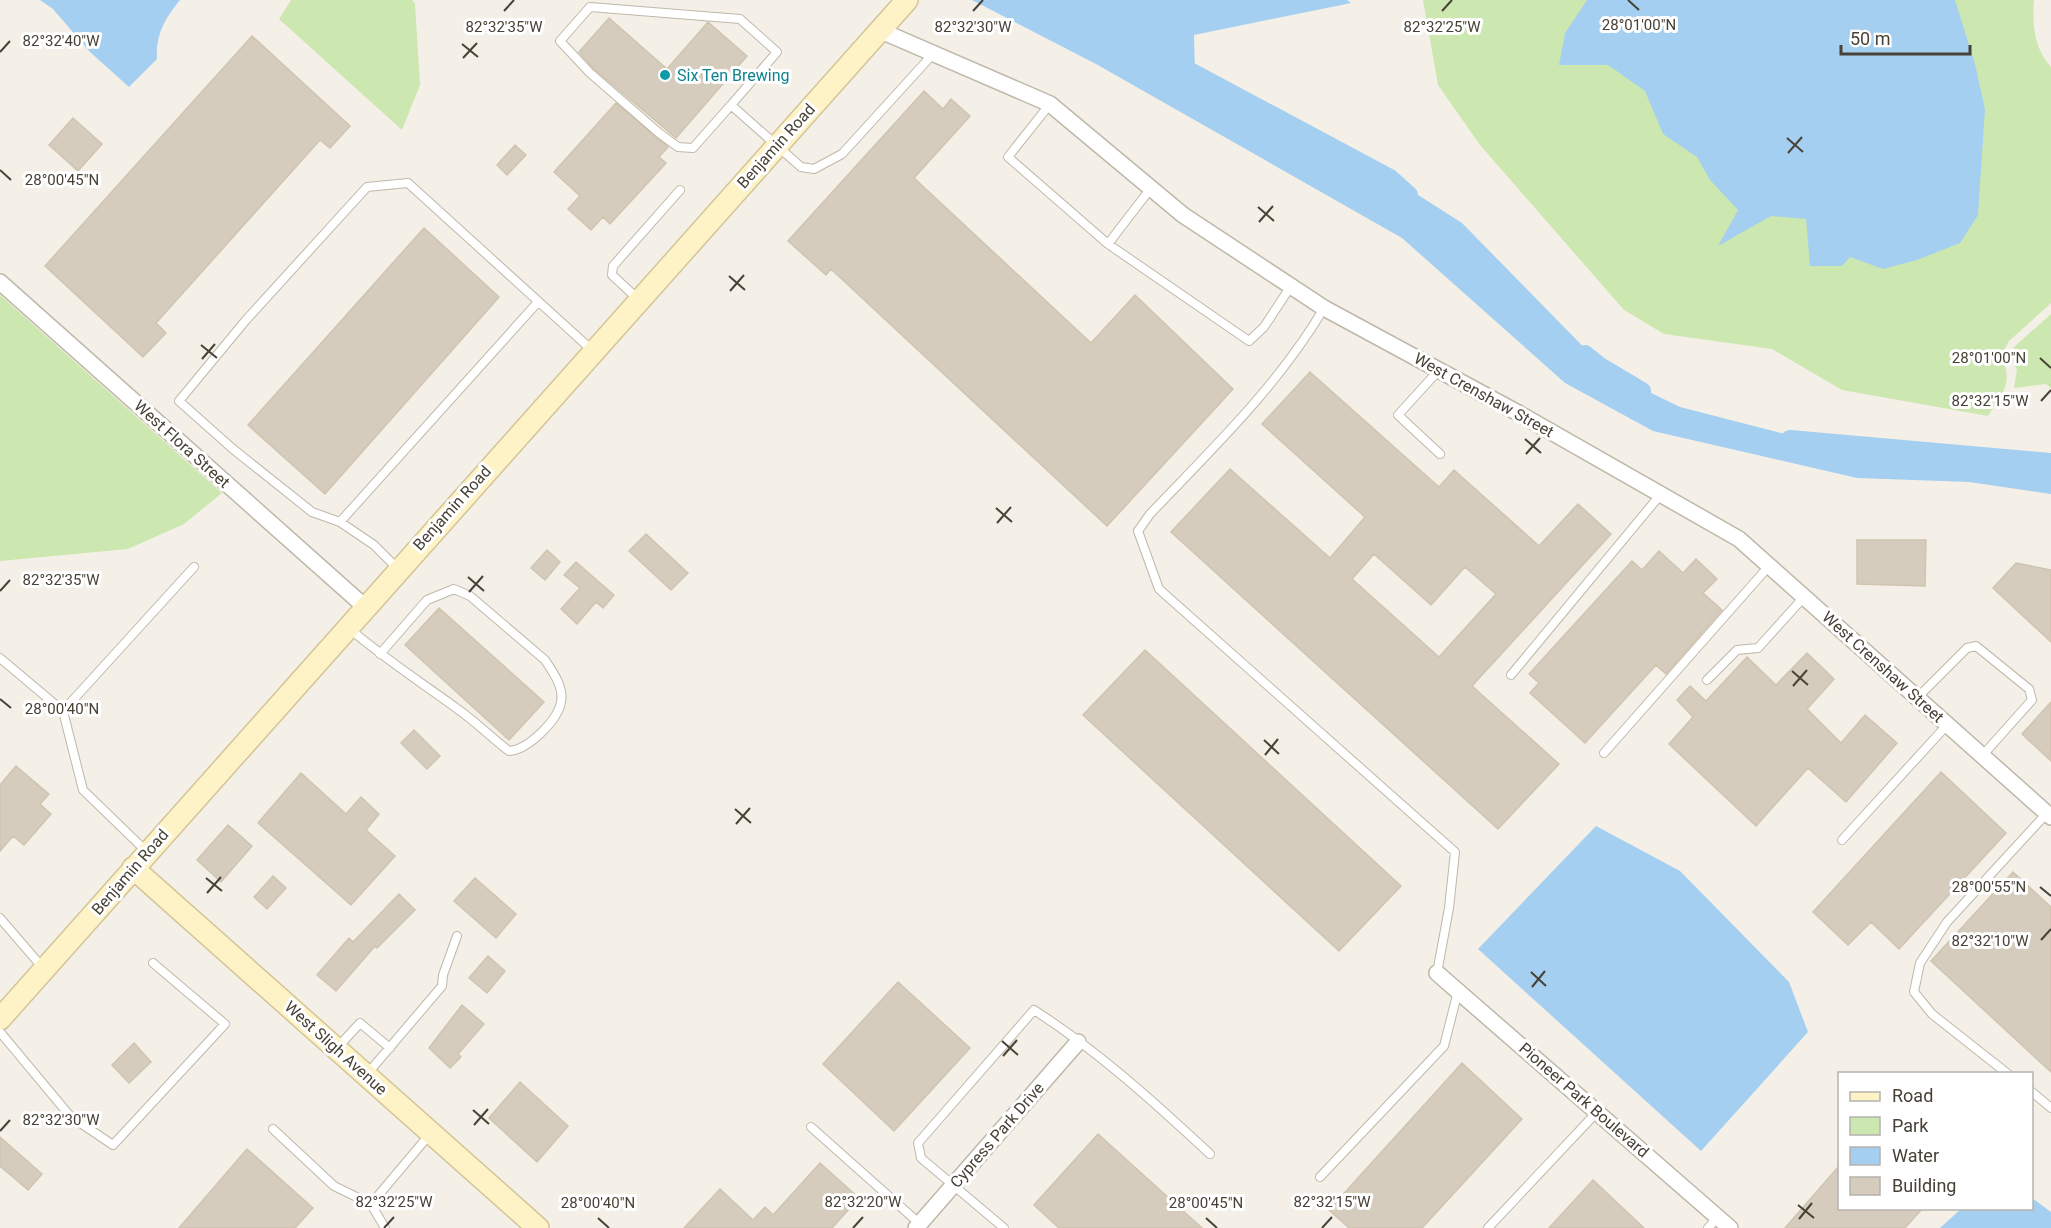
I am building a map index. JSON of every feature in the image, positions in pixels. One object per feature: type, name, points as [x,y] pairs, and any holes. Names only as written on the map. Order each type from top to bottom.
[{"type":"street","name":"Benjamin Road","points":[[0,1019],[364,606],[907,0]]},
{"type":"street","name":"West Crenshaw Street","points":[[879,30],[1050,104],[1182,215],[1324,308],[1739,539],[2049,815]]},
{"type":"street","name":"West Flora Street","points":[[0,282],[364,606]]},
{"type":"street","name":"West Sligh Avenue","points":[[140,860],[336,1048],[538,1228]]},
{"type":"street","name":"Pioneer Park Boulevard","points":[[1437,973],[1596,1112],[1713,1223],[1730,1228]]},
{"type":"street","name":"Cypress Park Drive","points":[[918,1226],[1078,1042]]},
{"type":"lane","points":[[590,8],[740,19],[777,52],[731,105],[693,148],[678,147],[658,133],[590,73],[560,41],[590,8]]},
{"type":"lane","points":[[731,105],[801,167],[814,169],[832,161],[842,153],[933,53]]},
{"type":"lane","points":[[1050,104],[1008,157],[1108,244],[1249,341],[1264,327],[1291,286]]},
{"type":"lane","points":[[398,569],[374,545],[340,522],[312,512],[233,449],[179,401],[246,320],[367,187],[408,183],[593,351]]},
{"type":"lane","points":[[1108,244],[1151,188]]},
{"type":"lane","points":[[638,300],[612,274],[613,266],[680,190]]},
{"type":"lane","points":[[340,522],[538,302]]},
{"type":"lane","points":[[1324,308],[1293,357],[1244,416],[1150,514],[1138,531],[1159,589],[1455,852],[1449,908],[1437,973]]},
{"type":"lane","points":[[1439,370],[1398,415],[1440,454]]},
{"type":"lane","points":[[1511,675],[1661,495]]},
{"type":"lane","points":[[1604,753],[1770,566]]},
{"type":"lane","points":[[63,711],[194,567]]},
{"type":"lane","points":[[347,626],[380,654],[462,712],[509,751],[526,747],[543,730],[561,704],[561,691],[554,672],[545,660],[470,596],[454,589],[427,600],[380,654]]},
{"type":"lane","points":[[1707,680],[1737,650],[1758,648],[1804,597]]},
{"type":"lane","points":[[1917,698],[1967,648],[1976,646],[2029,689],[2032,700],[1982,756]]},
{"type":"lane","points":[[0,658],[63,711],[83,790],[140,860]]},
{"type":"lane","points":[[1842,840],[1947,725]]},
{"type":"lane","points":[[2005,1072],[1932,1014],[1914,992],[1920,963],[1947,922],[2049,815]]},
{"type":"lane","points":[[0,918],[44,969]]},
{"type":"lane","points":[[366,1075],[442,986],[443,975],[457,936]]},
{"type":"lane","points":[[0,1032],[70,1116],[113,1145],[225,1024],[153,963]]},
{"type":"lane","points":[[1320,1177],[1444,1046],[1458,991]]},
{"type":"lane","points":[[1004,1228],[955,1184],[921,1158],[918,1143],[1034,1011],[1150,1098],[1209,1154]]},
{"type":"lane","points":[[336,1048],[360,1023],[390,1048]]},
{"type":"lane","points":[[2033,1094],[2051,1108]]},
{"type":"lane","points":[[1488,1228],[1596,1112]]},
{"type":"lane","points":[[811,1127],[918,1226]]},
{"type":"lane","points":[[273,1129],[334,1186],[370,1204],[385,1228]]},
{"type":"lane","points":[[370,1204],[431,1133]]},
{"type":"green space","points":[[291,0],[412,0],[415,3],[420,85],[402,130],[279,19]]},
{"type":"green space","points":[[1423,0],[2034,0],[2035,36],[2045,60],[2051,67],[2051,303],[2009,341],[2001,356],[2007,373],[2007,381],[1988,416],[1842,390],[1772,349],[1664,334],[1624,310],[1480,145],[1438,85]]},
{"type":"green space","points":[[0,295],[222,493],[184,524],[128,549],[0,561]]},
{"type":"green space","points":[[2051,314],[2051,388],[2046,384],[2014,388],[2017,370],[2010,355],[2015,346]]},
{"type":"water","points":[[40,0],[180,0],[159,35],[157,59],[129,87],[90,52],[53,9]]},
{"type":"water","points":[[972,0],[1347,0],[1351,3],[1194,35],[1195,75],[1401,184],[1462,223],[1608,372],[1680,407],[1836,447],[2051,467],[2051,494],[1969,482],[1857,478],[1653,431],[1565,383],[1402,238],[1096,64]]},
{"type":"water","points":[[1587,0],[1955,0],[1975,64],[1985,109],[1978,215],[1960,243],[1917,260],[1883,269],[1850,257],[1842,266],[1810,266],[1806,219],[1771,216],[1718,246],[1738,210],[1710,180],[1697,157],[1663,134],[1645,91],[1608,65],[1559,65],[1565,33]]},
{"type":"water","points":[[1596,826],[1680,871],[1789,982],[1808,1032],[1701,1151],[1478,949]]},
{"type":"water","points":[[2033,1199],[2051,1212],[2051,1228],[1940,1228],[1960,1210],[2033,1210]]},
{"type":"building","name":"Six Ten Brewing","points":[[609,18],[667,69],[708,22],[747,56],[676,138],[594,69],[579,52]]},
{"type":"building","points":[[252,36],[350,126],[330,148],[320,140],[156,323],[166,333],[143,357],[45,266]]},
{"type":"building","points":[[924,91],[943,109],[951,99],[970,116],[914,178],[1091,343],[1135,295],[1233,389],[1107,526],[831,269],[826,275],[788,241]]},
{"type":"building","points":[[616,103],[668,147],[659,157],[666,163],[610,224],[603,217],[591,230],[568,209],[580,196],[554,172]]},
{"type":"building","points":[[73,118],[102,144],[78,171],[49,145]]},
{"type":"building","points":[[515,145],[526,155],[507,175],[497,165]]},
{"type":"building","points":[[424,228],[499,297],[325,494],[248,425]]},
{"type":"building","points":[[1310,372],[1439,487],[1454,470],[1539,546],[1578,504],[1611,534],[1472,686],[1559,764],[1498,829],[1171,532],[1230,469],[1330,558],[1365,517],[1262,424]],"holes":[[[1374,554],[1431,605],[1465,567],[1496,594],[1439,657],[1352,579]]]},
{"type":"building","points":[[646,534],[688,573],[671,590],[629,551]]},
{"type":"building","points":[[1857,540],[1926,540],[1925,586],[1857,584]]},
{"type":"building","points":[[547,550],[560,562],[545,580],[531,568]]},
{"type":"building","points":[[1659,551],[1683,573],[1696,559],[1717,579],[1703,593],[1722,610],[1666,674],[1656,665],[1585,743],[1530,693],[1539,683],[1529,674],[1632,561],[1642,570]]},
{"type":"building","points":[[576,562],[614,595],[603,608],[596,602],[577,624],[561,609],[580,588],[564,575]]},
{"type":"building","points":[[2016,563],[2051,570],[2051,642],[1993,588]]},
{"type":"building","points":[[439,608],[544,702],[509,740],[405,645]]},
{"type":"building","points":[[1145,650],[1401,886],[1339,951],[1083,715]]},
{"type":"building","points":[[1807,653],[1834,679],[1807,709],[1841,743],[1865,715],[1897,743],[1846,802],[1808,768],[1756,826],[1669,744],[1693,717],[1677,700],[1690,686],[1706,701],[1747,657],[1776,685]]},
{"type":"building","points":[[2051,702],[2051,761],[2022,734]]},
{"type":"building","points":[[414,730],[440,756],[427,769],[401,743]]},
{"type":"building","points":[[16,766],[49,794],[40,804],[51,814],[24,845],[13,836],[0,851],[0,785]]},
{"type":"building","points":[[1941,772],[2006,833],[1899,949],[1871,922],[1848,945],[1813,912]]},
{"type":"building","points":[[301,773],[346,814],[361,797],[379,814],[366,830],[395,856],[351,905],[258,823]]},
{"type":"building","points":[[228,825],[252,846],[221,882],[197,860]]},
{"type":"building","points":[[2013,872],[2051,907],[2051,1072],[1931,961]]},
{"type":"building","points":[[273,876],[286,888],[267,909],[254,897]]},
{"type":"building","points":[[475,878],[516,914],[496,938],[454,901]]},
{"type":"building","points":[[399,894],[415,910],[377,948],[375,946],[336,991],[317,975],[349,938],[353,942]]},
{"type":"building","points":[[488,956],[505,971],[487,993],[469,978]]},
{"type":"building","points":[[898,982],[970,1048],[894,1131],[823,1064]]},
{"type":"building","points":[[462,1005],[484,1024],[458,1054],[461,1057],[450,1068],[429,1048]]},
{"type":"building","points":[[134,1043],[151,1062],[129,1083],[112,1065]]},
{"type":"building","points":[[1462,1063],[1522,1119],[1422,1228],[1349,1228],[1329,1210]]},
{"type":"building","points":[[520,1082],[568,1126],[537,1162],[489,1118]]},
{"type":"building","points":[[1098,1134],[1202,1228],[1059,1228],[1034,1205]]},
{"type":"building","points":[[0,1137],[42,1174],[28,1190],[0,1166]]},
{"type":"building","points":[[247,1149],[313,1208],[295,1228],[179,1228]]},
{"type":"building","points":[[820,1163],[859,1198],[832,1228],[684,1228],[720,1189],[753,1220],[765,1207],[773,1215]]},
{"type":"building","points":[[1838,1167],[1838,1210],[1921,1210],[1905,1228],[1785,1228]]},
{"type":"building","points":[[1593,1180],[1644,1228],[1549,1228]]},
{"type":"waterway","points":[[1175,63],[1390,178],[1409,195]]},
{"type":"waterway","points":[[1585,354],[1600,366],[1642,391]]},
{"type":"waterway","points":[[1790,439],[2051,462]]},
{"type":"place","name":"Six Ten Brewing","points":[[665,75]]}]
